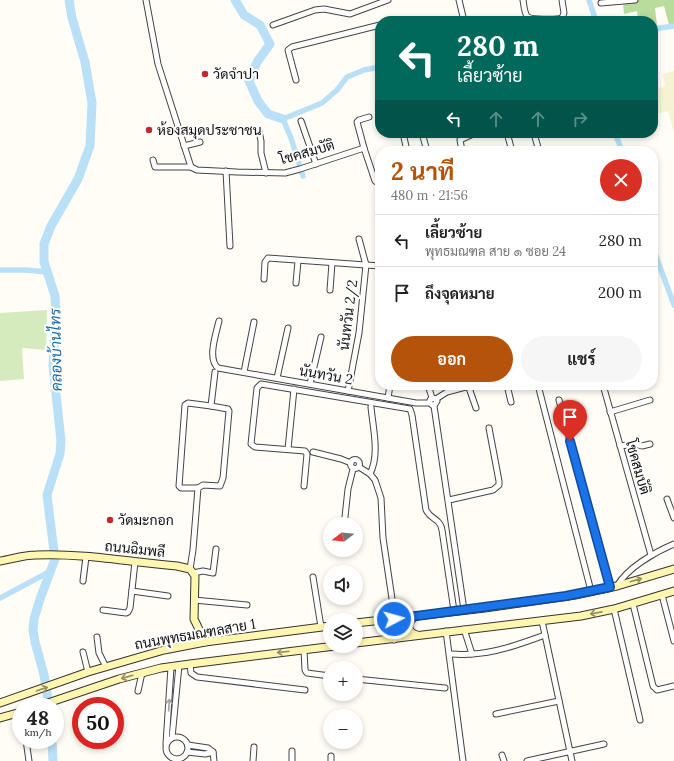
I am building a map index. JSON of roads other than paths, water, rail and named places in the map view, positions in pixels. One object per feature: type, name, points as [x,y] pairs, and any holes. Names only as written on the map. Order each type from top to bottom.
[{"type":"main road","name":"ถนนฉิมพลี","points":[[0,561],[16,554],[58,555],[134,562],[192,571]]},
{"type":"main road","points":[[363,622],[414,617],[591,591],[674,569]]},
{"type":"main road","points":[[192,571],[196,580],[194,619],[198,631],[205,642]]},
{"type":"main road","points":[[363,643],[464,629],[581,616],[633,604],[674,591]]},
{"type":"main road","points":[[414,617],[408,626],[411,632],[417,635]]},
{"type":"main road","points":[[392,619],[400,628],[400,634],[394,639]]},
{"type":"main road","name":"ถนนพุทธมณฑลสาย 1","points":[[16,697],[88,672],[164,650],[205,642],[321,627]]},
{"type":"main road","name":"ถนนพุทธมณฑลสาย 1","points":[[64,698],[142,673],[179,665],[323,648]]},
{"type":"main road","points":[[0,699],[12,698]]},
{"type":"main road","name":"ถนนพุทธมณฑลสาย 1","points":[[0,703],[12,698]]},
{"type":"main road","points":[[0,718],[12,715]]},
{"type":"main road","points":[[0,722],[12,716]]},
{"type":"street","points":[[146,0],[158,64],[191,167]]},
{"type":"street","points":[[369,0],[371,6]]},
{"type":"street","points":[[273,25],[315,10],[324,9],[350,14],[388,0]]},
{"type":"street","points":[[459,0],[463,16]]},
{"type":"street","points":[[523,0],[526,14],[528,16]]},
{"type":"street","points":[[562,0],[564,13],[563,16]]},
{"type":"street","points":[[601,4],[635,0]]},
{"type":"street","points":[[296,80],[288,50],[375,26]]},
{"type":"street","points":[[370,117],[357,122],[375,181]]},
{"type":"street","points":[[301,121],[316,164]]},
{"type":"street","points":[[259,131],[261,153],[266,173]]},
{"type":"street","points":[[461,146],[460,140],[464,138]]},
{"type":"street","points":[[184,146],[200,142]]},
{"type":"street","name":"โชคสมบัติ","points":[[153,160],[155,167],[191,167],[197,170],[285,173],[364,148]]},
{"type":"street","points":[[226,171],[230,246]]},
{"type":"street","points":[[359,239],[366,265]]},
{"type":"street","points":[[264,279],[267,259],[375,266]]},
{"type":"street","points":[[296,283],[298,261]]},
{"type":"street","points":[[330,290],[332,263]]},
{"type":"street","name":"นันทวัน 2/2","points":[[348,391],[360,333],[366,265]]},
{"type":"street","points":[[211,406],[217,370],[212,355],[219,321]]},
{"type":"street","points":[[244,372],[254,322]]},
{"type":"street","points":[[278,378],[288,328]]},
{"type":"street","points":[[310,384],[321,337]]},
{"type":"street","name":"นันทวัน 2","points":[[217,370],[244,372],[416,403],[433,401]]},
{"type":"street","points":[[304,486],[306,452],[302,450],[255,447],[251,444],[259,385],[263,384],[407,408],[411,411],[426,510],[428,514],[439,522],[442,530],[454,611]]},
{"type":"street","points":[[288,449],[294,389]]},
{"type":"street","points":[[388,398],[389,390]]},
{"type":"street","points":[[430,390],[433,401],[449,500],[464,610]]},
{"type":"street","points":[[433,401],[447,392],[454,390]]},
{"type":"street","points":[[471,390],[476,408]]},
{"type":"street","points":[[508,390],[511,402]]},
{"type":"street","points":[[539,390],[591,591]]},
{"type":"street","name":"โชคสมบัติ","points":[[604,390],[651,555]]},
{"type":"street","points":[[559,400],[613,586],[651,555],[674,544]]},
{"type":"street","points":[[610,412],[650,400]]},
{"type":"street","points":[[188,403],[228,410],[223,478],[220,486],[203,485],[198,488],[181,488],[178,486],[185,405],[188,403]]},
{"type":"street","points":[[370,474],[373,467],[375,454],[371,407]]},
{"type":"street","points":[[449,500],[493,490],[498,485],[499,481],[489,428]]},
{"type":"street","points":[[620,446],[635,444],[642,446],[650,444]]},
{"type":"street","points":[[313,452],[341,458],[355,469],[359,467],[370,474],[379,488],[381,498],[382,538],[392,619]]},
{"type":"street","points":[[345,517],[353,460],[357,460],[360,463],[359,467]]},
{"type":"street","points":[[198,488],[192,571],[213,573],[216,549]]},
{"type":"street","points":[[668,499],[674,518]]},
{"type":"street","points":[[83,581],[86,557]]},
{"type":"street","points":[[103,610],[128,612],[130,608],[134,562]]},
{"type":"street","points":[[313,577],[321,627]]},
{"type":"street","points":[[132,591],[168,596]]},
{"type":"street","points":[[662,595],[674,641]]},
{"type":"street","points":[[194,600],[247,605]]},
{"type":"street","points":[[633,604],[653,686],[657,690],[660,690],[674,686]]},
{"type":"street","points":[[614,609],[640,720]]},
{"type":"street","points":[[542,621],[572,761]]},
{"type":"street","points":[[464,629],[472,654]]},
{"type":"street","points":[[446,632],[463,761]]},
{"type":"street","points":[[450,654],[472,654],[513,646],[545,635]]},
{"type":"street","points":[[97,636],[99,653],[106,667]]},
{"type":"street","points":[[304,650],[305,670],[307,673],[323,675]]},
{"type":"street","points":[[83,652],[88,672]]},
{"type":"street","points":[[190,664],[192,673],[197,677],[305,690]]},
{"type":"street","points":[[172,738],[179,665]]},
{"type":"street","points":[[166,744],[172,738],[183,738],[188,745],[188,752],[183,758],[176,760],[168,758],[165,750],[171,667]]},
{"type":"street","points":[[138,691],[142,673]]},
{"type":"street","points":[[363,679],[445,688]]},
{"type":"street","points":[[496,714],[559,701]]},
{"type":"street","points":[[527,761],[604,744]]},
{"type":"street","points":[[188,745],[208,748],[212,752],[214,761]]},
{"type":"street","points":[[253,761],[254,747]]},
{"type":"street","points":[[27,749],[29,761]]},
{"type":"street","points":[[292,751],[292,761]]},
{"type":"street","points":[[188,752],[205,754],[212,752]]},
{"type":"street","points":[[502,755],[504,761]]},
{"type":"waterway","name":"คลองบ้านไทร","points":[[48,697],[44,675],[33,630],[34,619],[40,599],[55,559],[47,495],[60,454],[61,441],[53,366],[56,312],[55,296],[44,262],[44,244],[51,226],[78,179],[90,146],[92,103],[85,62],[72,18],[69,0]]},
{"type":"waterway","points":[[235,0],[244,15],[260,25],[270,44],[257,62],[249,81],[258,101],[268,114],[283,119]]},
{"type":"waterway","points":[[589,0],[594,16]]},
{"type":"waterway","points":[[658,28],[674,26]]},
{"type":"waterway","points":[[303,176],[291,138],[283,119],[322,103],[337,90],[347,77],[364,70],[375,68]]},
{"type":"waterway","points":[[617,138],[620,146]]},
{"type":"waterway","points":[[658,262],[674,305]]},
{"type":"waterway","points":[[0,270],[48,272]]},
{"type":"waterway","points":[[0,598],[49,572]]},
{"type":"waterway","name":"คลองบ้านไทร","points":[[52,749],[53,761]]},
{"type":"place","name":"วัดจำปา","points":[[205,74]]},
{"type":"place","name":"ห้องสมุดประชาชน","points":[[149,130]]},
{"type":"place","name":"วัดมะกอก","points":[[110,520]]}]
